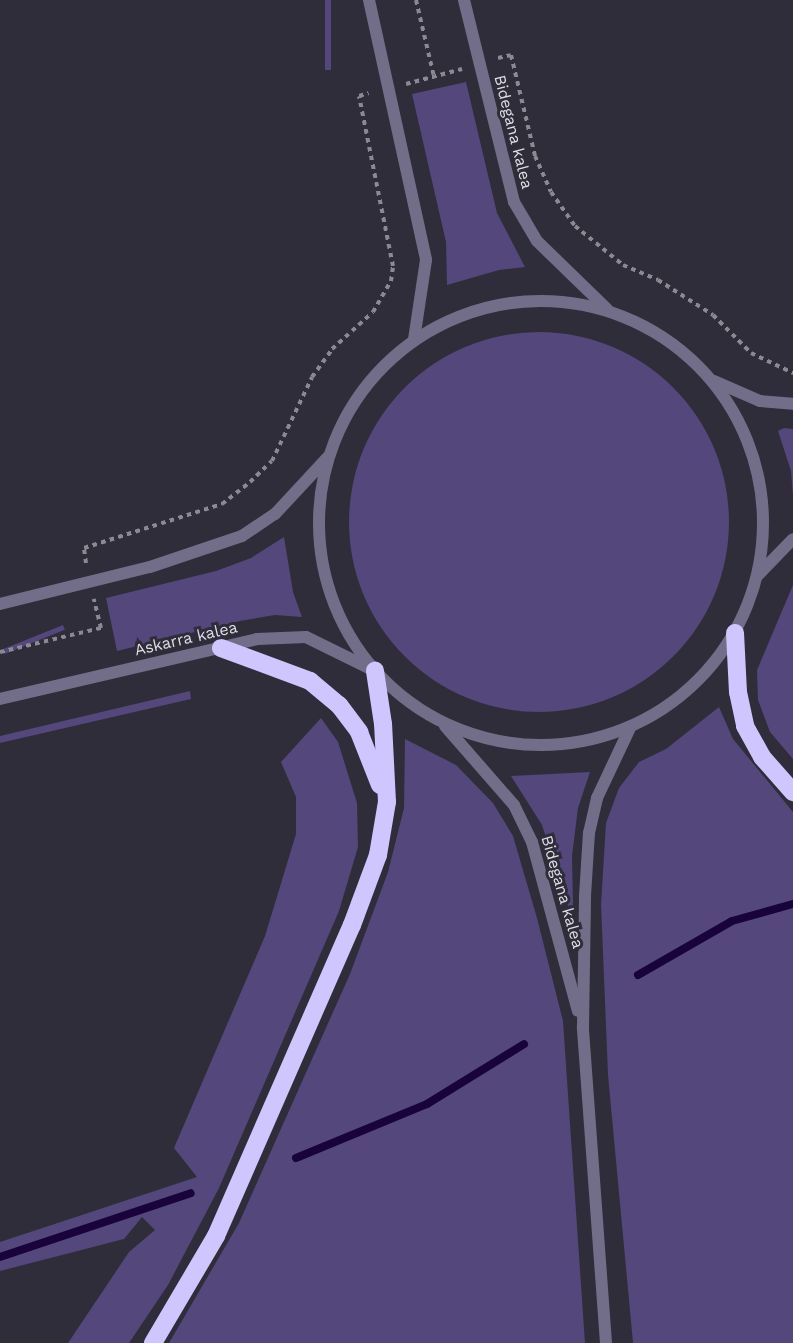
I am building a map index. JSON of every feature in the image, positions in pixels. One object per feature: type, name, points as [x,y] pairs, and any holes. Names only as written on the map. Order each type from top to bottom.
[{"type":"highway","points":[[735,633],[738,692],[745,726],[762,757],[793,792]]},
{"type":"highway","points":[[221,648],[310,681],[339,705],[358,732],[387,802]]},
{"type":"highway","points":[[153,1343],[216,1236],[352,925],[378,855],[387,802],[383,724],[375,671]]},
{"type":"street","points":[[369,0],[426,260],[414,339]]},
{"type":"street","name":"Bidegana kalea","points":[[464,0],[514,202],[537,241],[607,309]]},
{"type":"street","points":[[558,300],[607,309],[647,326],[683,351],[714,381],[741,425],[758,473],[764,524],[758,574],[735,633],[708,672],[686,691],[630,728],[593,740],[555,746],[516,745],[478,737],[442,723],[406,700],[375,671],[352,641],[334,607],[324,570],[318,533],[320,494],[328,457],[342,423],[361,391],[386,363],[414,339],[459,315],[508,302],[558,300]]},
{"type":"street","points":[[714,381],[760,401],[793,404]]},
{"type":"street","points":[[0,604],[209,550],[242,536],[275,514],[328,457]]},
{"type":"street","points":[[758,574],[793,539]]},
{"type":"street","name":"Askarra kalea","points":[[0,699],[257,639],[306,636],[375,671]]},
{"type":"street","name":"Bidegana kalea","points":[[442,723],[514,805],[532,842],[583,1027]]},
{"type":"street","name":"Bidegana kalea","points":[[606,1343],[583,1027],[589,833],[597,798],[630,728]]},
{"type":"path","points":[[416,0],[434,77]]},
{"type":"path","points":[[0,652],[100,628],[84,549],[222,504],[250,482],[272,460],[312,377],[345,335],[373,312],[391,281],[393,266],[359,96],[510,54],[535,156],[550,192],[574,226],[623,265],[658,280],[713,315],[751,353],[793,373]]},
{"type":"shaded area","points":[[325,0],[331,0],[331,70],[325,70]]},
{"type":"shaded area","points":[[466,82],[497,213],[525,267],[499,270],[447,285],[446,242],[412,94]]},
{"type":"shaded area","points":[[539,332],[576,336],[612,347],[644,364],[673,388],[697,417],[714,449],[725,485],[729,522],[725,559],[714,595],[697,627],[673,656],[644,680],[612,697],[576,708],[539,712],[502,708],[466,697],[434,680],[405,656],[381,627],[364,595],[353,559],[349,522],[353,485],[364,449],[381,417],[405,388],[434,364],[466,347],[502,336]]},
{"type":"shaded area","points":[[784,428],[793,429],[793,496],[791,471],[778,431]]},
{"type":"shaded area","points":[[284,537],[293,592],[302,617],[275,615],[240,621],[117,651],[106,598],[216,571],[251,558]]},
{"type":"shaded area","points":[[793,585],[793,759],[770,732],[758,700],[757,670]]},
{"type":"shaded area","points":[[63,625],[65,630],[5,654],[3,649]]},
{"type":"shaded area","points":[[190,691],[191,699],[0,743],[0,736]]},
{"type":"shaded area","points":[[719,707],[733,739],[793,812],[793,1343],[633,1343],[608,1075],[601,904],[606,823],[619,788],[639,762],[666,749]]},
{"type":"shaded area","points":[[321,718],[338,742],[357,803],[358,847],[339,911],[219,1188],[168,1285],[129,1343],[68,1343],[129,1252],[155,1230],[142,1217],[124,1239],[0,1271],[0,1242],[197,1177],[174,1148],[265,936],[296,834],[296,797],[281,762]]},
{"type":"shaded area","points":[[405,739],[456,765],[493,803],[513,836],[563,1021],[585,1343],[169,1343],[239,1223],[350,974],[388,872],[404,808]]},
{"type":"shaded area","points":[[590,772],[578,808],[572,856],[573,905],[568,906],[542,825],[511,776]]},
{"type":"waterway","points":[[638,975],[732,921],[793,904]]},
{"type":"waterway","points":[[296,1158],[427,1104],[524,1044]]},
{"type":"waterway","points":[[0,1257],[191,1193]]}]
